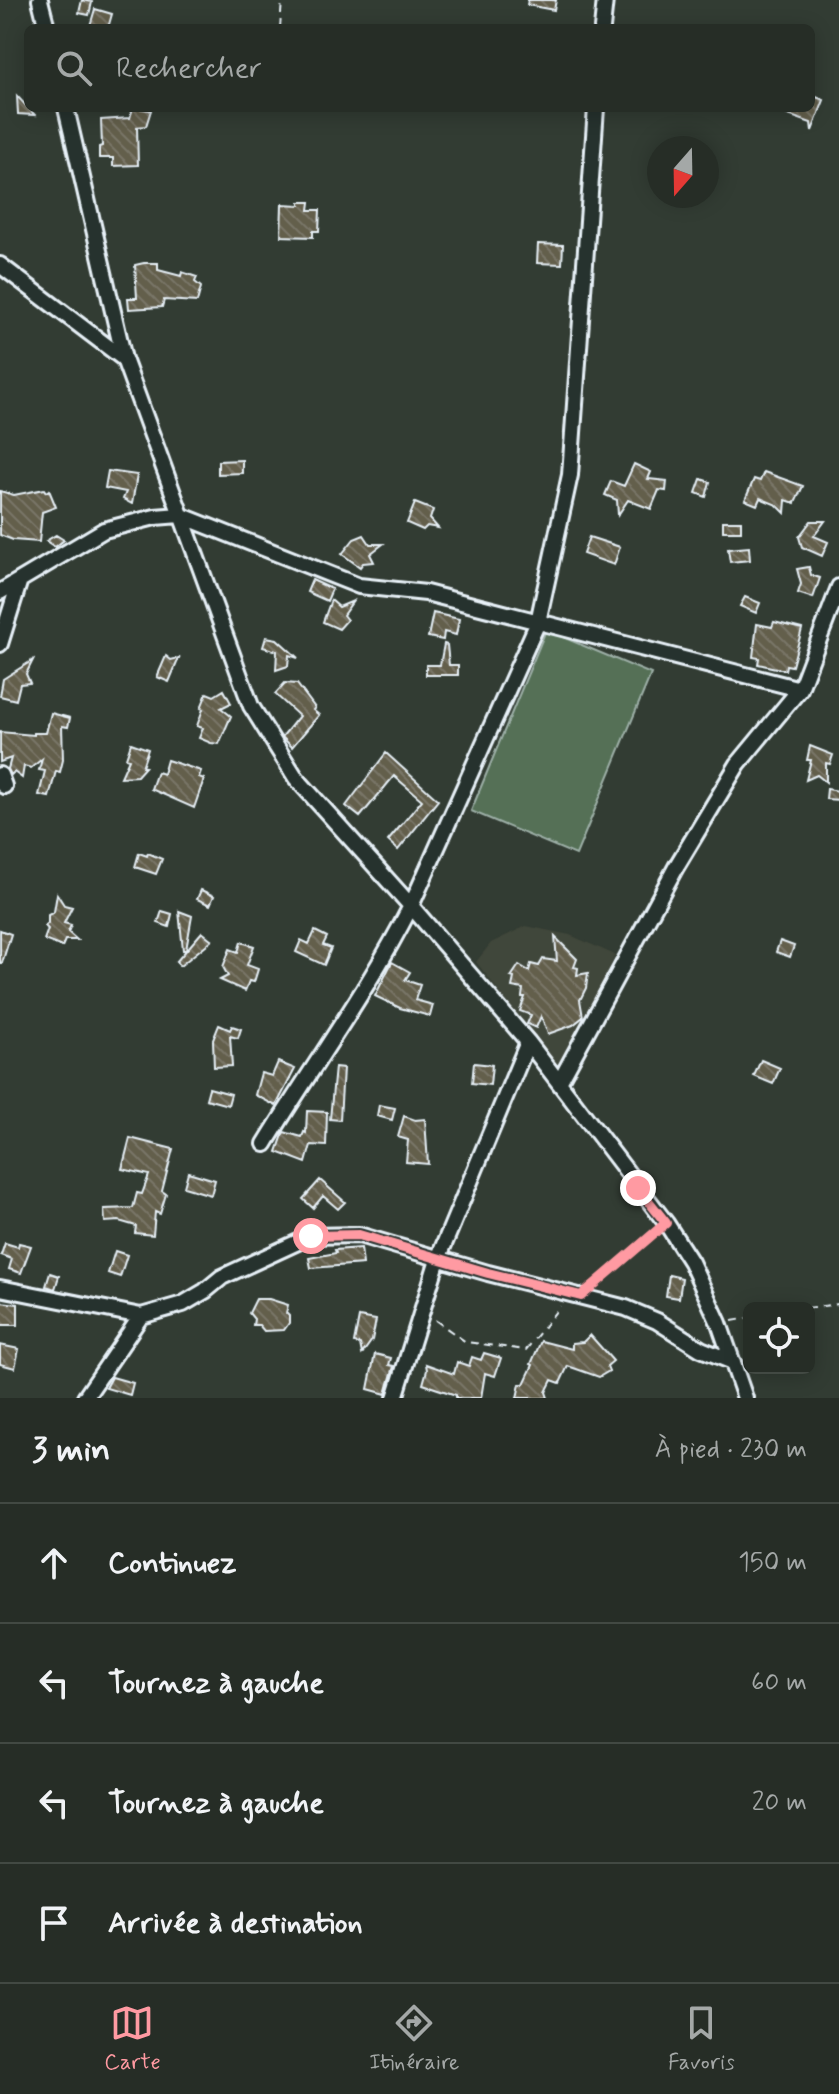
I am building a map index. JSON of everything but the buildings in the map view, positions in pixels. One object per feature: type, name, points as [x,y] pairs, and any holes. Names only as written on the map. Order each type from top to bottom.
[{"type":"street","points":[[40,0],[46,24]]},
{"type":"street","points":[[602,24],[605,0]]},
{"type":"street","points":[[67,112],[124,359],[251,706],[296,778],[528,1042],[666,1223],[691,1262],[719,1323],[745,1398]]},
{"type":"street","points":[[265,1144],[389,951],[538,622],[570,475],[596,112]]},
{"type":"street","points":[[0,265],[124,359]]},
{"type":"street","points":[[0,592],[104,530],[155,517],[180,515],[359,586],[426,593],[800,689]]},
{"type":"street","points":[[0,644],[19,583]]},
{"type":"street","points":[[560,1081],[676,867],[738,764],[800,689],[839,587]]},
{"type":"street","points":[[395,1398],[438,1259],[528,1042]]},
{"type":"street","points":[[0,1288],[141,1316],[183,1304],[222,1277],[311,1236],[359,1235],[626,1308],[657,1321],[701,1349],[733,1362]]},
{"type":"street","points":[[85,1398],[141,1316]]},
{"type":"path","points":[[280,24],[282,0]]},
{"type":"path","points":[[422,1311],[466,1342],[526,1350],[576,1295],[666,1223]]},
{"type":"path","points":[[815,1307],[839,1304]]},
{"type":"path","points":[[719,1323],[743,1319]]},
{"type":"shaded area","points":[[526,926],[570,935],[615,955],[583,1029],[560,1070],[476,962],[491,943]]},
{"type":"green space","points":[[546,630],[651,674],[576,855],[471,811]]},
{"type":"route","points":[[311,1236],[328,1233],[359,1235],[488,1273],[581,1296],[666,1223],[638,1188]]}]
